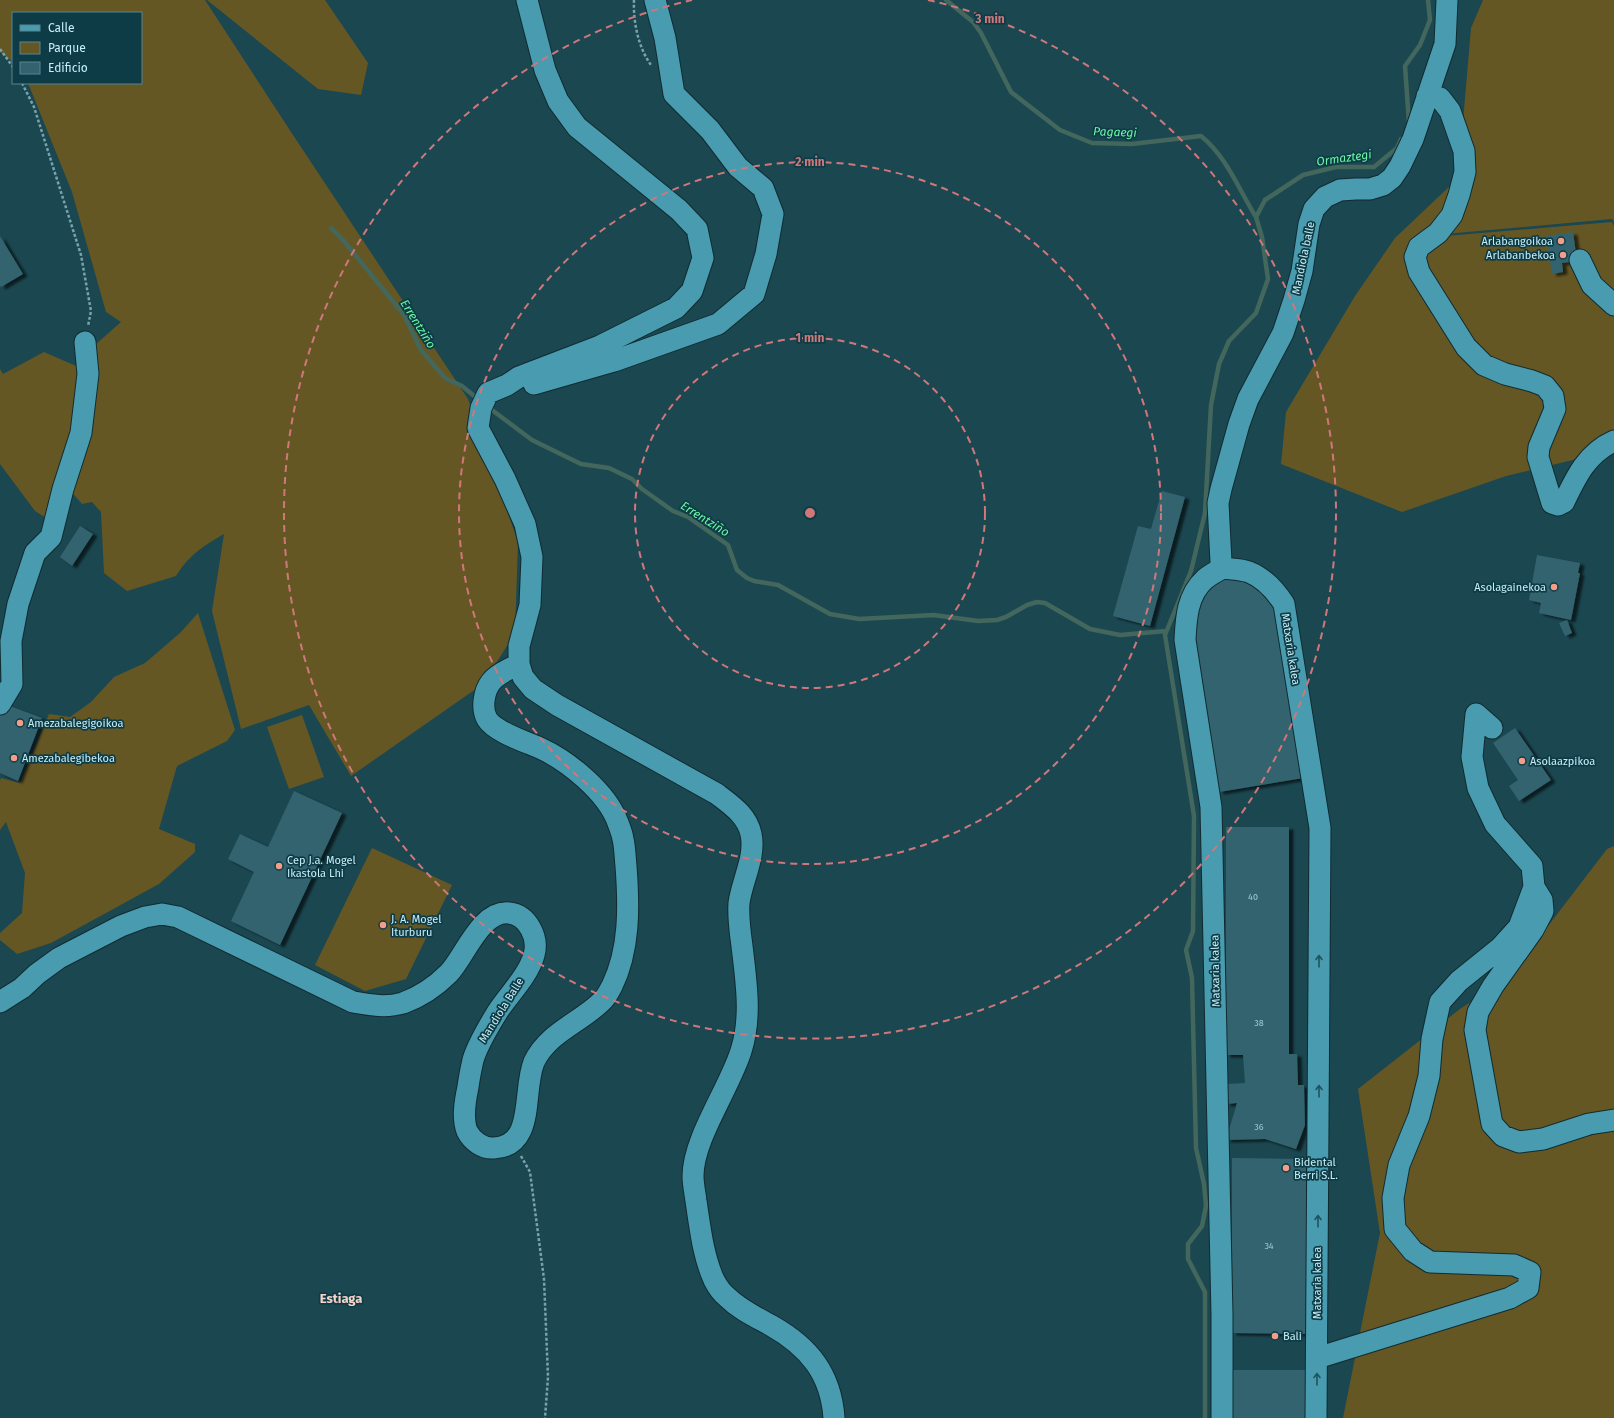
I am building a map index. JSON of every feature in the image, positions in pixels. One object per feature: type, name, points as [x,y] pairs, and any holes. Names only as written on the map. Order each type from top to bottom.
[{"type":"street","points":[[527,0],[545,70],[558,101],[577,127],[678,210],[697,229],[703,258],[692,291],[676,308],[600,346],[519,377],[507,385],[488,393],[481,408],[478,428],[505,479],[525,524],[532,557],[530,605],[519,646],[518,664],[523,677],[533,689],[557,705],[717,794],[734,807],[744,818],[751,833],[752,850],[739,903],[739,924],[747,993],[747,1021],[741,1050],[694,1159],[693,1177],[698,1212],[709,1266],[715,1283],[726,1297],[745,1311],[798,1343],[815,1361],[826,1382],[833,1405],[834,1418]]},
{"type":"street","points":[[507,385],[524,387],[614,361],[667,343],[718,324],[754,294],[766,254],[773,214],[763,188],[738,167],[710,130],[674,94],[664,38],[655,0]]},
{"type":"street","name":"Mandiola balle","points":[[1223,568],[1221,562],[1218,503],[1221,489],[1239,424],[1248,400],[1283,333],[1294,300],[1302,271],[1309,224],[1314,209],[1325,197],[1340,190],[1370,189],[1383,184],[1392,178],[1400,166],[1413,139],[1445,44],[1447,0]]},
{"type":"street","points":[[1427,96],[1440,98],[1450,111],[1464,151],[1465,172],[1452,214],[1438,233],[1419,247],[1415,257],[1419,272],[1466,347],[1484,365],[1505,374],[1545,386],[1553,396],[1555,409],[1539,447],[1538,458],[1552,503],[1558,505],[1564,502],[1577,474],[1584,465],[1605,445],[1614,441]]},
{"type":"street","points":[[1580,260],[1592,286],[1614,305]]},
{"type":"street","points":[[0,704],[12,684],[11,641],[18,604],[35,554],[51,537],[63,489],[81,433],[88,374],[85,342]]},
{"type":"street","name":"Matxaria kalea","points":[[1222,1418],[1222,1308],[1211,807],[1185,640],[1186,617],[1192,596],[1204,580],[1223,568],[1248,572],[1265,582],[1277,593],[1284,604],[1320,828],[1316,1418]]},
{"type":"street","points":[[513,1142],[518,1136],[525,1121],[529,1079],[535,1060],[546,1044],[561,1030],[589,1013],[606,998],[619,972],[625,943],[628,901],[624,840],[615,814],[598,792],[572,768],[544,750],[495,728],[486,718],[484,700],[485,694],[491,682],[502,673],[518,664]]},
{"type":"street","points":[[1317,1358],[1510,1298],[1528,1288],[1530,1272],[1514,1265],[1430,1262],[1413,1251],[1396,1229],[1393,1198],[1399,1166],[1418,1116],[1429,1076],[1432,1039],[1440,1002],[1458,981],[1500,948],[1519,927],[1534,887],[1532,866],[1495,824],[1478,788],[1472,757],[1476,714],[1492,728]]},
{"type":"street","points":[[1534,887],[1542,900],[1542,911],[1533,930],[1478,1012],[1475,1030],[1492,1124],[1503,1136],[1519,1142],[1543,1139],[1589,1124],[1614,1120]]},
{"type":"street","name":"Mandiola Balle","points":[[0,1002],[22,988],[37,974],[60,958],[122,926],[146,917],[162,914],[178,917],[353,1002],[381,1006],[401,1003],[426,992],[448,974],[462,956],[479,929],[494,915],[509,913],[520,918],[531,928],[535,941],[534,954],[527,970],[498,1011],[482,1038],[473,1059],[465,1100],[465,1122],[468,1133],[477,1143],[489,1148],[502,1147],[513,1142]]},
{"type":"path","points":[[0,50],[12,66]]},
{"type":"path","points":[[23,84],[34,106],[81,255],[91,311],[85,342]]},
{"type":"path","points":[[513,1142],[530,1172],[544,1279],[548,1378],[545,1418]]},
{"type":"green space","points":[[0,0],[205,0],[468,399],[518,542],[515,633],[483,684],[351,776],[309,705],[241,729],[212,611],[224,534],[192,556],[176,576],[127,591],[104,573],[101,512],[92,502],[82,504],[69,489],[92,414],[97,388],[95,345],[121,322],[106,312],[72,192],[28,84],[142,84],[142,12],[12,12],[12,61],[0,52]]},
{"type":"green space","points":[[207,0],[325,0],[368,63],[361,95],[318,89]]},
{"type":"green space","points":[[1483,0],[1614,0],[1614,222],[1612,219],[1445,234],[1445,236],[1612,222],[1614,226],[1614,450],[1506,476],[1402,512],[1281,464],[1286,412],[1355,296],[1395,238],[1451,185],[1446,228],[1462,133],[1471,28]]},
{"type":"green space","points":[[44,352],[83,369],[81,405],[51,521],[35,511],[0,464],[0,369],[3,374]]},
{"type":"green space","points":[[198,613],[235,730],[227,741],[177,766],[159,829],[195,844],[195,852],[159,884],[51,943],[17,954],[0,940],[0,933],[22,913],[25,873],[6,822],[0,830],[1,778],[20,783],[49,714],[70,717],[91,702],[114,677],[145,663],[180,633]]},
{"type":"green space","points":[[302,715],[324,777],[289,789],[267,727]]},
{"type":"green space","points":[[1614,846],[1614,1418],[1343,1418],[1380,1233],[1358,1089],[1460,1009],[1509,977],[1607,849]]},
{"type":"green space","name":"J. A. Mogel Iturburu","points":[[372,848],[452,885],[406,979],[365,991],[315,965]]},
{"type":"building","points":[[1573,232],[1577,261],[1562,263],[1563,272],[1552,274],[1546,236]]},
{"type":"building","points":[[0,236],[23,274],[1,287],[0,286]]},
{"type":"building","points":[[1162,491],[1185,497],[1150,626],[1113,616],[1138,526],[1151,529]]},
{"type":"building","points":[[80,526],[93,534],[72,566],[60,557]]},
{"type":"building","name":"Asolagainekoa","points":[[1537,555],[1580,563],[1578,573],[1580,573],[1571,620],[1539,613],[1541,603],[1529,600]]},
{"type":"building","points":[[1239,576],[1250,577],[1274,601],[1303,778],[1219,792],[1191,613],[1213,581]]},
{"type":"building","points":[[1567,620],[1572,633],[1565,636],[1559,623]]},
{"type":"building","points":[[2,703],[42,718],[18,781],[0,773],[0,708]]},
{"type":"building","name":"Asolaazpikoa","points":[[1515,728],[1551,780],[1519,801],[1509,786],[1518,780],[1493,743]]},
{"type":"building","name":"Cep J.a. Mogel Ikastola Lhi","points":[[294,791],[342,813],[280,945],[231,921],[254,872],[228,859],[240,834],[268,847]]},
{"type":"building","points":[[1226,827],[1289,827],[1289,1054],[1297,1054],[1298,1085],[1304,1085],[1305,1125],[1296,1149],[1265,1139],[1226,1140],[1237,1103],[1226,1104],[1227,1084],[1245,1083],[1243,1055],[1226,1055]]},
{"type":"building","points":[[1232,1158],[1306,1159],[1306,1334],[1232,1333]]},
{"type":"building","points":[[1230,1370],[1305,1370],[1305,1418],[1230,1418]]},
{"type":"waterway","name":"Pagaegi","points":[[946,0],[973,22],[981,33],[1011,92],[1060,130],[1092,143],[1132,144],[1201,136],[1210,144],[1232,174],[1256,217]]},
{"type":"waterway","name":"Ormaztegi","points":[[1409,123],[1405,66],[1420,45],[1430,20],[1428,0]]},
{"type":"waterway","points":[[1205,1418],[1205,1292],[1188,1259],[1188,1244],[1202,1226],[1206,1206],[1204,1184],[1196,1148],[1192,978],[1186,950],[1193,931],[1194,816],[1165,635],[1191,571],[1205,513],[1211,405],[1219,364],[1229,341],[1256,313],[1268,279],[1262,237],[1256,217],[1265,200],[1303,175],[1336,167],[1374,167],[1397,148],[1401,139]]},
{"type":"waterway","name":"Errentziño","points":[[331,228],[343,240],[404,315],[421,350],[445,378],[462,386],[479,400]]},
{"type":"waterway","name":"Errentziño","points":[[488,407],[532,440],[581,464],[609,468],[632,479],[642,489],[673,511],[688,517],[728,545],[737,570],[747,578],[754,581],[778,585],[830,614],[859,619],[934,615],[978,621],[997,620],[1006,617],[1027,605],[1037,602],[1045,603],[1090,629],[1120,635],[1166,631]]},
{"type":"place","name":"Arlabangoikoa","points":[[1561,241]]},
{"type":"place","name":"Arlabanbekoa","points":[[1563,255]]},
{"type":"place","name":"Asolagainekoa","points":[[1554,587]]},
{"type":"place","name":"Amezabalegigoikoa","points":[[20,723]]},
{"type":"place","name":"Amezabalegibekoa","points":[[14,758]]},
{"type":"place","name":"Asolaazpikoa","points":[[1522,761]]},
{"type":"place","name":"Cep J.a. Mogel Ikastola Lhi","points":[[279,866]]},
{"type":"place","name":"J. A. Mogel Iturburu","points":[[383,925]]},
{"type":"place","name":"Bidental Berri S.L.","points":[[1286,1168]]},
{"type":"place","name":"Bali","points":[[1275,1336]]},
{"type":"district","name":"Estiaga","points":[[341,1298]]}]
